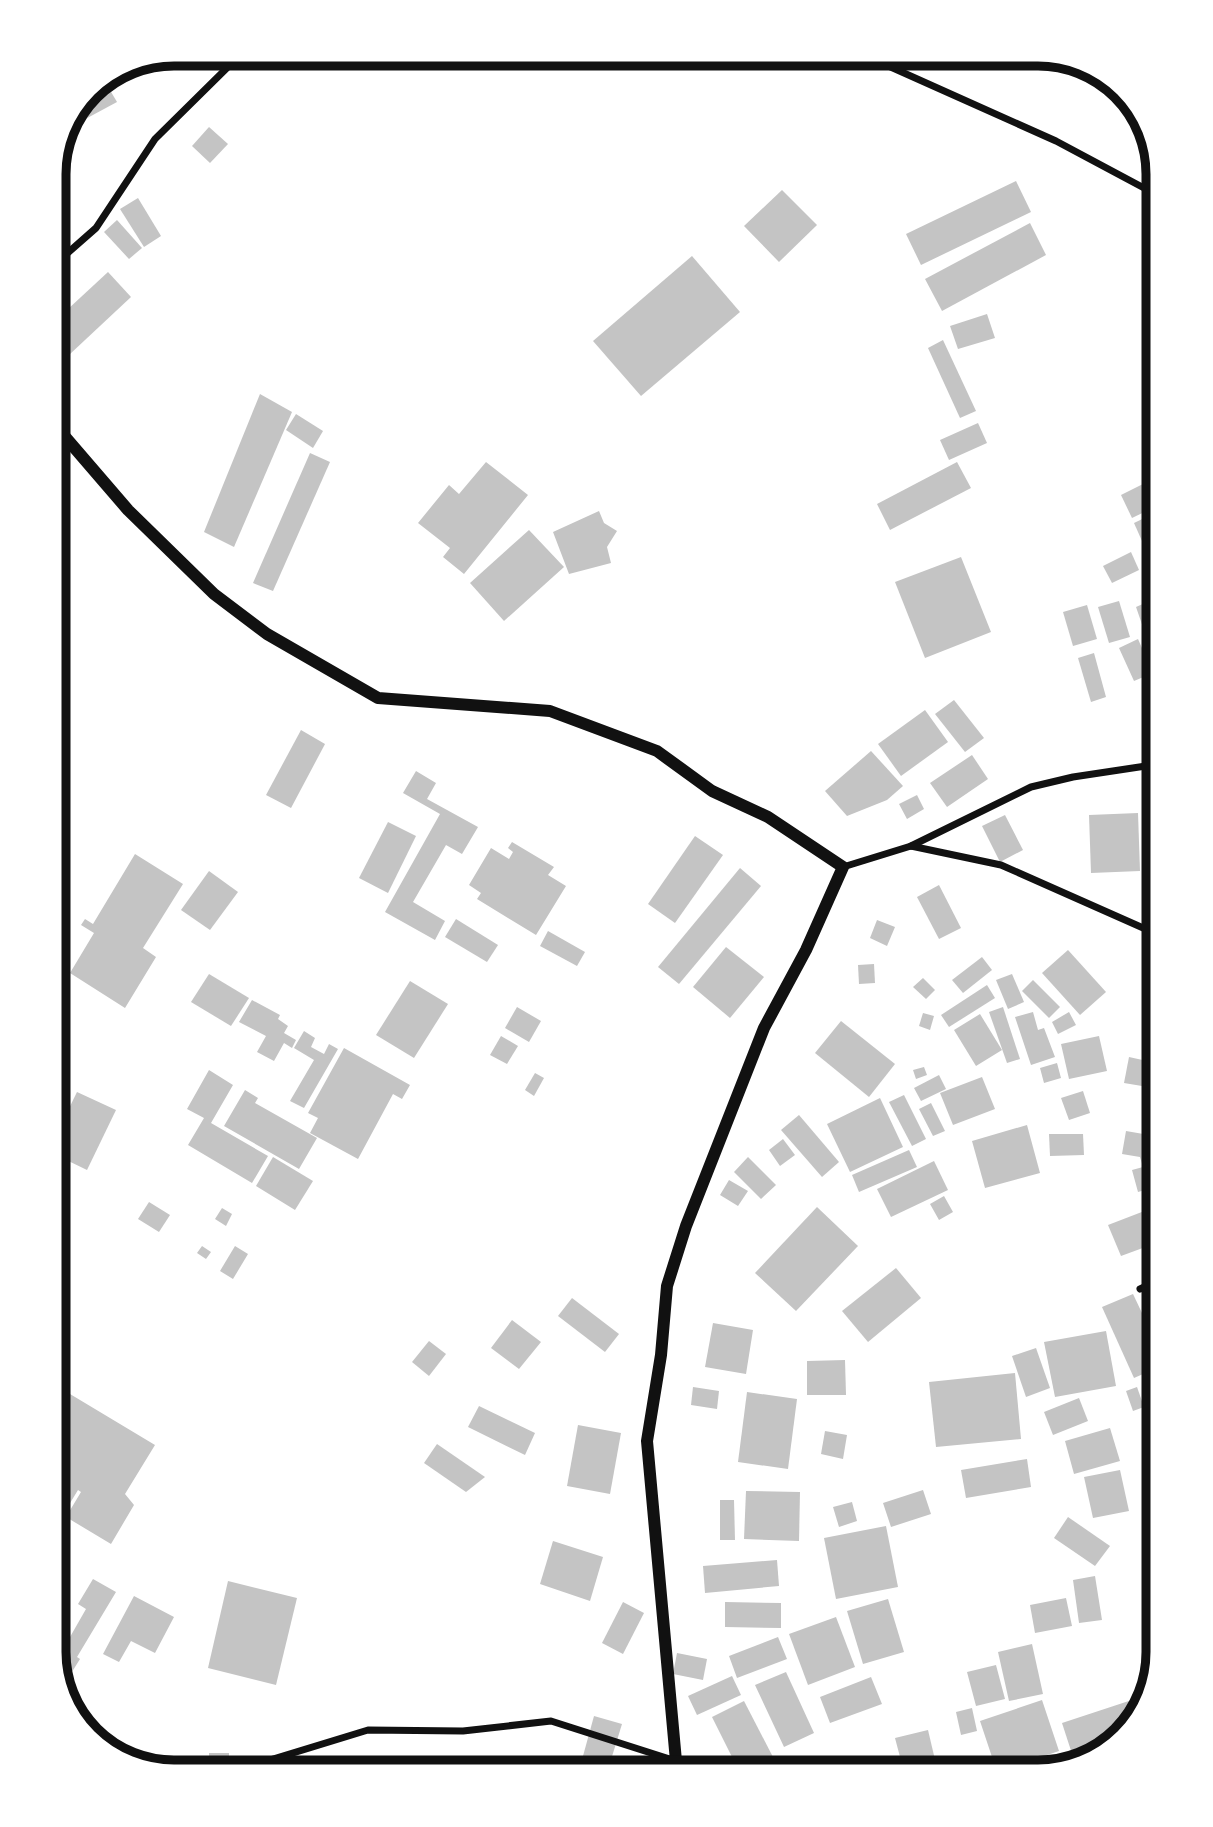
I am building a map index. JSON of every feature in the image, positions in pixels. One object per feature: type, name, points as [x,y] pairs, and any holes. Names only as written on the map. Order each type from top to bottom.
[{"type":"street","points":[[67,254],[96,228],[156,139],[228,67]]},
{"type":"street","points":[[891,67],[1056,141],[1146,189]]},
{"type":"street","points":[[67,439],[128,510],[214,594],[267,634],[378,698],[550,711],[657,751],[712,791],[768,817],[843,867]]},
{"type":"street","points":[[676,1760],[647,1441],[661,1354],[667,1286],[686,1226],[764,1028],[806,950],[843,867],[911,846],[1031,787],[1073,777],[1146,766]]},
{"type":"street","points":[[911,846],[1002,865],[1146,929]]},
{"type":"street","points":[[1140,1289],[1146,1286]]},
{"type":"street","points":[[270,1760],[368,1730],[463,1731],[551,1721],[658,1760]]},
{"type":"building","points":[[109,89],[117,102],[82,121],[89,109]]},
{"type":"building","points":[[209,127],[228,144],[210,163],[192,146]]},
{"type":"building","points":[[1016,181],[1031,212],[921,265],[906,234]]},
{"type":"building","points":[[782,190],[817,225],[779,262],[744,226]]},
{"type":"building","points":[[138,198],[161,236],[144,247],[120,209]]},
{"type":"building","points":[[117,220],[142,248],[129,259],[104,232]]},
{"type":"building","points":[[1030,223],[1046,255],[942,311],[925,279]]},
{"type":"building","points":[[692,256],[740,312],[641,396],[593,341]]},
{"type":"building","points":[[108,272],[131,297],[67,357],[67,310]]},
{"type":"building","points":[[987,314],[995,338],[958,349],[950,326]]},
{"type":"building","points":[[943,340],[976,411],[960,418],[928,348]]},
{"type":"building","points":[[260,394],[292,412],[234,547],[204,532]]},
{"type":"building","points":[[296,414],[323,431],[313,448],[286,430]]},
{"type":"building","points":[[978,423],[987,443],[949,460],[940,440]]},
{"type":"building","points":[[310,453],[330,462],[273,591],[253,583]]},
{"type":"building","points":[[486,462],[528,495],[464,574],[443,557],[450,548],[418,523],[449,485],[459,494]]},
{"type":"building","points":[[957,462],[971,488],[890,530],[877,504]]},
{"type":"building","points":[[1146,482],[1146,511],[1132,518],[1121,495]]},
{"type":"building","points":[[599,511],[604,523],[617,531],[607,547],[611,563],[569,574],[553,532]]},
{"type":"building","points":[[1146,517],[1146,550],[1134,523]]},
{"type":"building","points":[[529,530],[564,567],[504,621],[470,583]]},
{"type":"building","points":[[1131,552],[1139,570],[1112,583],[1103,566]]},
{"type":"building","points":[[961,557],[991,632],[925,658],[895,582]]},
{"type":"building","points":[[1119,601],[1130,637],[1109,643],[1098,607]]},
{"type":"building","points":[[1145,603],[1146,636],[1136,607]]},
{"type":"building","points":[[1087,605],[1097,639],[1073,646],[1063,612]]},
{"type":"building","points":[[1138,639],[1146,657],[1146,676],[1134,681],[1119,648]]},
{"type":"building","points":[[1094,653],[1106,697],[1091,702],[1078,658]]},
{"type":"building","points":[[954,700],[984,738],[965,752],[935,714]]},
{"type":"building","points":[[925,710],[948,742],[901,776],[878,744]]},
{"type":"building","points":[[301,730],[325,744],[291,808],[266,795]]},
{"type":"building","points":[[871,751],[903,786],[887,800],[847,816],[825,791]]},
{"type":"building","points":[[972,755],[988,779],[947,807],[930,783]]},
{"type":"building","points":[[416,771],[436,783],[427,799],[478,827],[462,854],[446,845],[413,902],[445,921],[435,940],[385,912],[440,814],[403,793]]},
{"type":"building","points":[[917,795],[924,809],[907,819],[899,804]]},
{"type":"building","points":[[1138,813],[1140,871],[1091,873],[1089,815]]},
{"type":"building","points":[[1005,815],[1023,850],[1000,862],[982,826]]},
{"type":"building","points":[[388,822],[416,836],[388,893],[359,878]]},
{"type":"building","points":[[695,836],[723,855],[675,923],[648,904]]},
{"type":"building","points":[[512,842],[554,867],[548,875],[566,886],[536,935],[477,899],[481,893],[469,885],[491,848],[509,859],[513,852],[508,848]]},
{"type":"building","points":[[135,854],[183,884],[143,948],[156,957],[125,1008],[70,973],[94,933],[81,925],[85,919],[93,924]]},
{"type":"building","points":[[740,868],[761,886],[679,984],[658,967]]},
{"type":"building","points":[[209,871],[238,892],[210,930],[181,910]]},
{"type":"building","points":[[939,885],[961,928],[939,939],[917,897]]},
{"type":"building","points":[[456,919],[498,945],[487,962],[445,937]]},
{"type":"building","points":[[877,920],[895,927],[887,946],[870,938]]},
{"type":"building","points":[[548,931],[585,952],[577,966],[540,946]]},
{"type":"building","points":[[726,947],[764,977],[730,1018],[693,987]]},
{"type":"building","points":[[1068,950],[1106,992],[1080,1015],[1042,973]]},
{"type":"building","points":[[982,957],[992,970],[963,993],[952,980]]},
{"type":"building","points":[[874,964],[875,983],[859,984],[858,965]]},
{"type":"building","points":[[209,974],[249,998],[231,1026],[191,1002]]},
{"type":"building","points":[[1012,974],[1024,1002],[1008,1009],[996,980]]},
{"type":"building","points":[[923,978],[935,990],[926,999],[913,987]]},
{"type":"building","points":[[1033,980],[1060,1007],[1049,1018],[1022,991]]},
{"type":"building","points":[[410,981],[448,1004],[414,1058],[376,1035]]},
{"type":"building","points":[[987,985],[995,998],[949,1027],[941,1015]]},
{"type":"building","points":[[252,1000],[280,1015],[278,1019],[288,1026],[284,1033],[296,1040],[292,1048],[284,1043],[274,1061],[257,1052],[266,1036],[239,1022]]},
{"type":"building","points":[[517,1007],[541,1021],[529,1042],[505,1028]]},
{"type":"building","points":[[1003,1007],[1020,1059],[1007,1063],[989,1012]]},
{"type":"building","points":[[1033,1012],[1038,1030],[1044,1028],[1055,1057],[1031,1065],[1015,1017]]},
{"type":"building","points":[[1069,1012],[1076,1025],[1058,1034],[1052,1022]]},
{"type":"building","points":[[923,1013],[934,1016],[930,1030],[919,1026]]},
{"type":"building","points":[[980,1014],[1002,1050],[976,1066],[954,1030]]},
{"type":"building","points":[[841,1021],[895,1064],[869,1097],[815,1053]]},
{"type":"building","points":[[304,1031],[315,1038],[311,1047],[324,1054],[329,1044],[338,1049],[304,1108],[290,1101],[314,1060],[294,1048]]},
{"type":"building","points":[[501,1036],[518,1046],[507,1064],[490,1055]]},
{"type":"building","points":[[1099,1036],[1107,1071],[1069,1079],[1061,1044]]},
{"type":"building","points":[[344,1048],[410,1085],[402,1099],[393,1094],[358,1159],[310,1133],[318,1118],[308,1113]]},
{"type":"building","points":[[1129,1057],[1146,1061],[1142,1086],[1124,1083]]},
{"type":"building","points":[[1057,1063],[1061,1078],[1044,1083],[1040,1068]]},
{"type":"building","points":[[924,1067],[927,1075],[916,1079],[913,1070]]},
{"type":"building","points":[[209,1070],[233,1085],[211,1123],[268,1156],[252,1183],[188,1145],[204,1118],[187,1109]]},
{"type":"building","points":[[535,1073],[544,1078],[534,1096],[525,1090]]},
{"type":"building","points":[[939,1075],[946,1089],[921,1101],[914,1088]]},
{"type":"building","points":[[982,1077],[995,1109],[953,1125],[940,1093]]},
{"type":"building","points":[[245,1090],[258,1098],[255,1103],[317,1138],[299,1169],[224,1126]]},
{"type":"building","points":[[1083,1091],[1090,1113],[1069,1120],[1061,1098]]},
{"type":"building","points":[[77,1092],[116,1110],[87,1170],[67,1160],[67,1112]]},
{"type":"building","points":[[904,1095],[926,1139],[912,1146],[889,1102]]},
{"type":"building","points":[[880,1098],[903,1147],[850,1172],[827,1124]]},
{"type":"building","points":[[931,1103],[945,1131],[933,1136],[919,1109]]},
{"type":"building","points":[[799,1115],[839,1162],[822,1177],[781,1130]]},
{"type":"building","points":[[1027,1125],[1040,1173],[985,1188],[972,1141]]},
{"type":"building","points":[[1126,1131],[1146,1134],[1146,1190],[1138,1192],[1132,1170],[1143,1167],[1140,1157],[1122,1154]]},
{"type":"building","points":[[1049,1134],[1083,1134],[1084,1155],[1050,1156]]},
{"type":"building","points":[[783,1139],[795,1155],[780,1166],[769,1150]]},
{"type":"building","points":[[909,1150],[917,1167],[859,1192],[852,1175]]},
{"type":"building","points":[[273,1157],[313,1181],[295,1210],[256,1186]]},
{"type":"building","points":[[748,1157],[776,1185],[761,1199],[734,1172]]},
{"type":"building","points":[[934,1161],[948,1190],[891,1217],[877,1189]]},
{"type":"building","points":[[729,1180],[748,1191],[738,1206],[720,1195]]},
{"type":"building","points":[[944,1196],[953,1212],[939,1220],[930,1204]]},
{"type":"building","points":[[149,1202],[170,1215],[159,1232],[138,1219]]},
{"type":"building","points":[[817,1207],[858,1246],[796,1311],[755,1273]]},
{"type":"building","points":[[222,1208],[232,1214],[226,1226],[215,1219]]},
{"type":"building","points":[[1146,1210],[1146,1247],[1121,1256],[1108,1225]]},
{"type":"building","points":[[202,1246],[211,1252],[206,1259],[197,1253]]},
{"type":"building","points":[[235,1246],[248,1254],[233,1279],[220,1271]]},
{"type":"building","points":[[896,1268],[921,1298],[868,1342],[842,1311]]},
{"type":"building","points":[[1133,1294],[1146,1322],[1146,1373],[1134,1378],[1102,1307]]},
{"type":"building","points":[[572,1298],[619,1334],[605,1352],[558,1316]]},
{"type":"building","points":[[512,1320],[541,1342],[519,1369],[491,1348]]},
{"type":"building","points":[[713,1323],[753,1330],[746,1374],[705,1367]]},
{"type":"building","points":[[1106,1331],[1116,1386],[1055,1397],[1044,1342]]},
{"type":"building","points":[[429,1341],[446,1354],[429,1376],[412,1362]]},
{"type":"building","points":[[1036,1348],[1050,1388],[1026,1397],[1012,1356]]},
{"type":"building","points":[[845,1360],[846,1395],[807,1395],[807,1361]]},
{"type":"building","points":[[1015,1373],[1021,1439],[936,1447],[929,1382]]},
{"type":"building","points":[[693,1387],[719,1391],[717,1409],[691,1405]]},
{"type":"building","points":[[1137,1387],[1144,1407],[1133,1411],[1126,1391]]},
{"type":"building","points":[[67,1392],[155,1445],[125,1494],[134,1505],[111,1544],[67,1518],[81,1492],[78,1490],[67,1508]]},
{"type":"building","points":[[747,1392],[797,1399],[788,1469],[738,1462]]},
{"type":"building","points":[[1079,1398],[1088,1421],[1053,1435],[1044,1412]]},
{"type":"building","points":[[479,1406],[535,1433],[525,1455],[468,1427]]},
{"type":"building","points":[[578,1425],[621,1433],[610,1494],[567,1486]]},
{"type":"building","points":[[1110,1428],[1120,1461],[1074,1474],[1065,1441]]},
{"type":"building","points":[[825,1431],[847,1435],[843,1459],[821,1454]]},
{"type":"building","points":[[437,1444],[485,1477],[466,1492],[424,1463]]},
{"type":"building","points":[[1027,1459],[1031,1487],[966,1498],[961,1470]]},
{"type":"building","points":[[1120,1470],[1129,1511],[1093,1518],[1084,1477]]},
{"type":"building","points":[[923,1490],[931,1514],[891,1527],[883,1503]]},
{"type":"building","points":[[746,1491],[800,1492],[799,1541],[744,1539]]},
{"type":"building","points":[[720,1500],[734,1500],[735,1540],[720,1540]]},
{"type":"building","points":[[852,1502],[857,1521],[839,1527],[833,1507]]},
{"type":"building","points":[[1068,1517],[1110,1546],[1095,1566],[1054,1538]]},
{"type":"building","points":[[886,1526],[898,1587],[836,1599],[824,1538]]},
{"type":"building","points":[[553,1541],[603,1557],[590,1601],[540,1584]]},
{"type":"building","points":[[777,1560],[779,1586],[705,1593],[703,1566]]},
{"type":"building","points":[[1095,1576],[1102,1620],[1079,1623],[1073,1580]]},
{"type":"building","points":[[93,1579],[116,1592],[77,1657],[80,1659],[70,1675],[67,1667],[67,1636],[70,1637],[86,1609],[78,1604]]},
{"type":"building","points":[[228,1581],[297,1598],[276,1685],[208,1668]]},
{"type":"building","points":[[134,1596],[174,1617],[155,1653],[131,1641],[119,1662],[103,1654]]},
{"type":"building","points":[[1066,1598],[1072,1626],[1035,1633],[1030,1605]]},
{"type":"building","points":[[888,1599],[904,1652],[863,1664],[847,1611]]},
{"type":"building","points":[[623,1602],[644,1613],[623,1654],[602,1643]]},
{"type":"building","points":[[725,1602],[781,1603],[781,1628],[725,1627]]},
{"type":"building","points":[[836,1617],[855,1667],[808,1685],[789,1634]]},
{"type":"building","points":[[778,1637],[787,1659],[737,1678],[729,1656]]},
{"type":"building","points":[[1032,1644],[1043,1694],[1009,1701],[998,1652]]},
{"type":"building","points":[[677,1653],[707,1659],[703,1680],[673,1674]]},
{"type":"building","points":[[996,1665],[1005,1699],[976,1706],[967,1672]]},
{"type":"building","points":[[786,1672],[814,1733],[784,1747],[755,1685]]},
{"type":"building","points":[[732,1676],[741,1695],[697,1715],[688,1696]]},
{"type":"building","points":[[871,1677],[882,1704],[830,1723],[820,1697]]},
{"type":"building","points":[[1136,1699],[1115,1729],[1092,1746],[1072,1755],[1062,1723]]},
{"type":"building","points":[[1042,1700],[1059,1751],[1032,1760],[993,1760],[980,1721]]},
{"type":"building","points":[[744,1701],[774,1759],[734,1760],[712,1717]]},
{"type":"building","points":[[972,1708],[977,1731],[961,1735],[956,1712]]},
{"type":"building","points":[[594,1716],[622,1724],[611,1760],[583,1756]]},
{"type":"building","points":[[928,1730],[935,1760],[901,1760],[895,1738]]},
{"type":"building","points":[[209,1753],[229,1753],[229,1760],[209,1760]]}]
